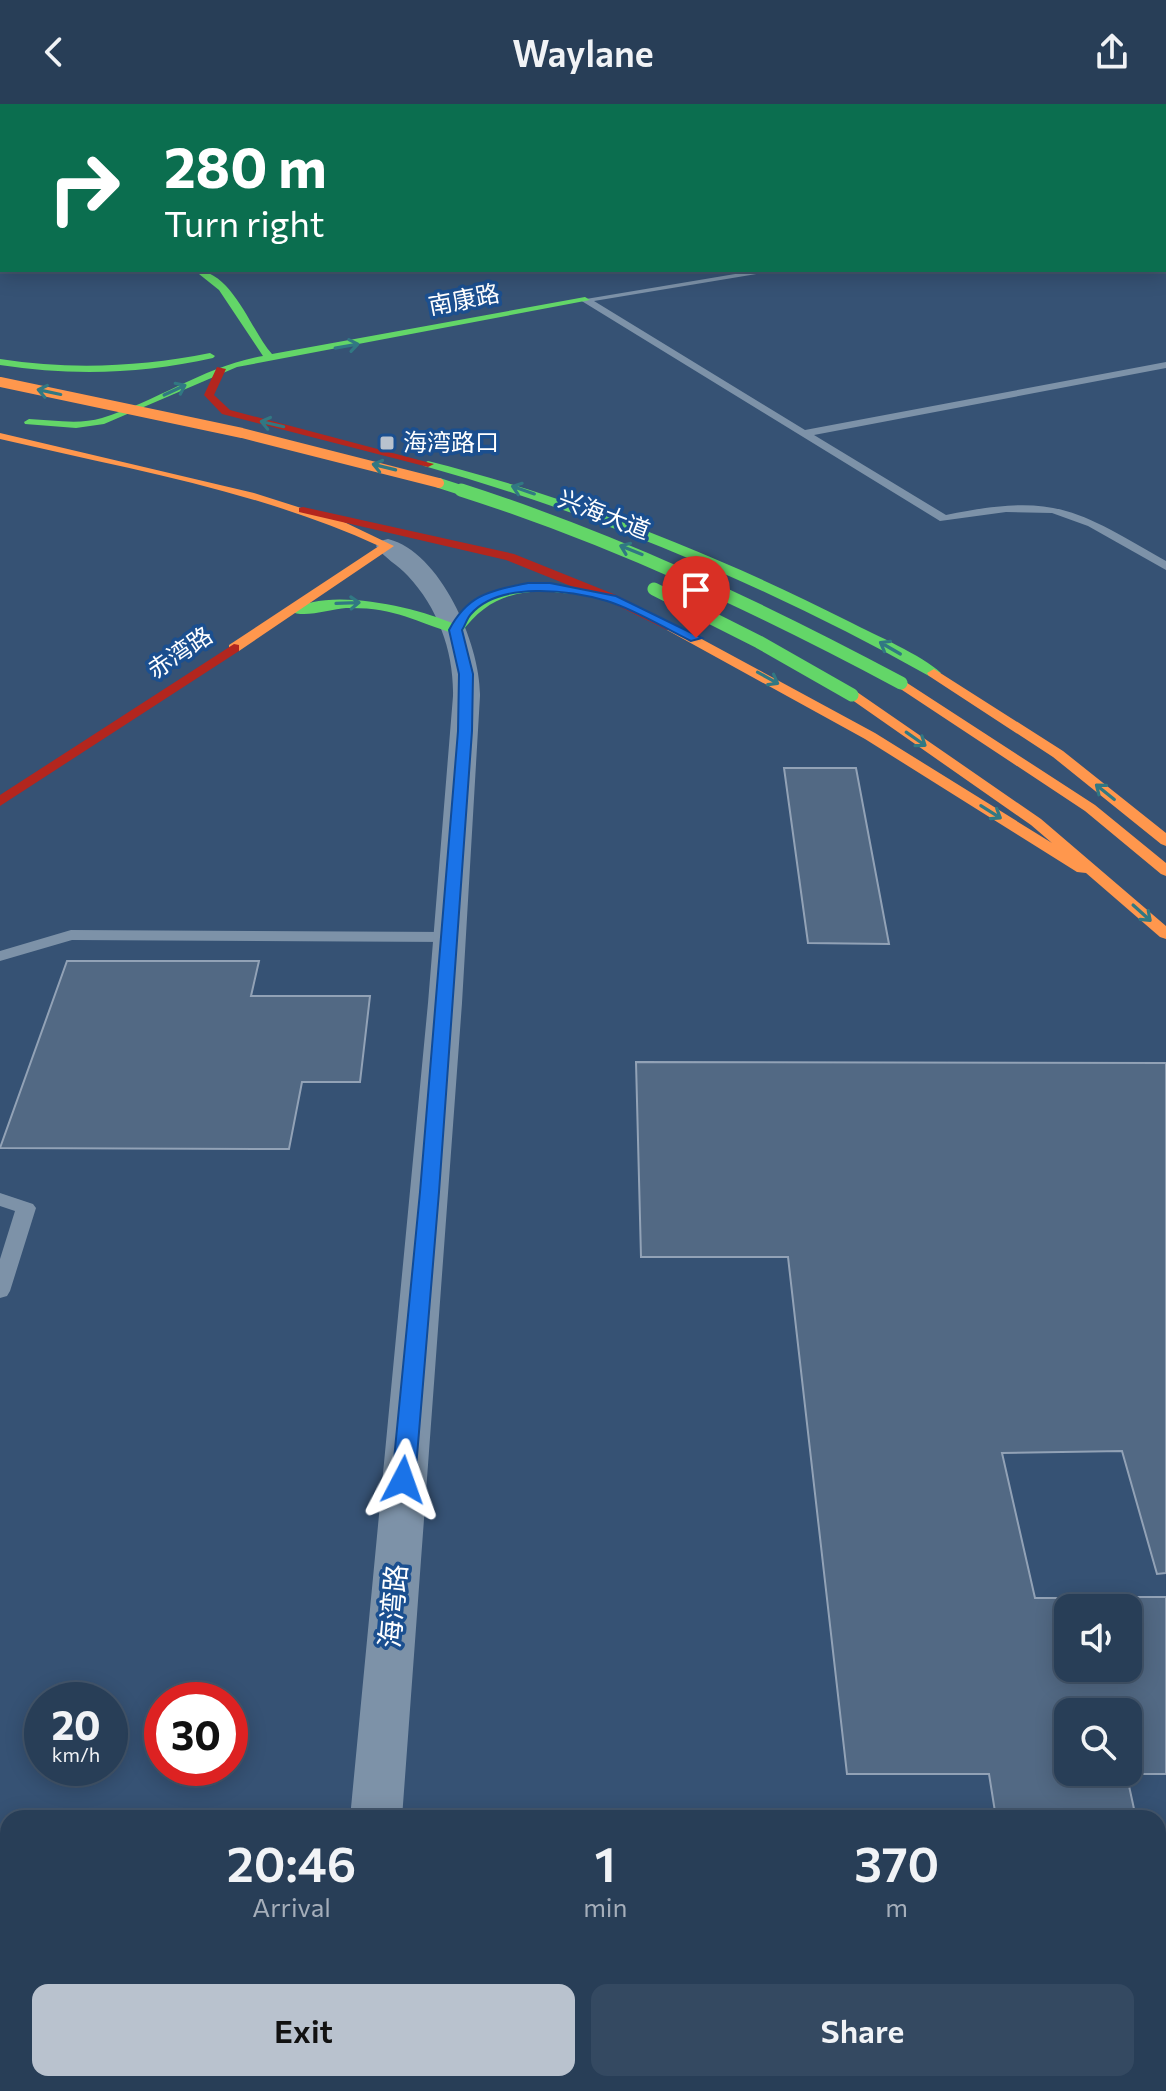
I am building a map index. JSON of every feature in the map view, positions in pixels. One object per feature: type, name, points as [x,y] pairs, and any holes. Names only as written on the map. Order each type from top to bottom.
[{"type":"street","points":[[202,272],[218,279],[229,289],[254,345],[270,358]]},
{"type":"street","name":"南康路","points":[[76,425],[99,407],[216,363],[254,345],[459,314],[585,300]]},
{"type":"street","name":"南康路","points":[[216,363],[270,358],[585,300]]},
{"type":"street","points":[[0,362],[38,369],[92,372],[216,363]]},
{"type":"street","name":"兴海大道","points":[[216,363],[209,395],[226,412],[512,486],[672,545],[767,585],[871,637],[962,689],[1058,754],[1166,841]]},
{"type":"street","name":"兴海大道","points":[[0,382],[392,469],[586,532],[689,573],[781,616],[901,683],[1090,808],[1166,871]]},
{"type":"street","points":[[0,401],[126,428]]},
{"type":"street","points":[[0,417],[76,425],[78,436],[147,469]]},
{"type":"street","name":"兴海大道","points":[[0,436],[510,557],[612,598],[696,638],[870,736],[1119,892]]},
{"type":"street","points":[[264,458],[349,480]]},
{"type":"street","name":"兴海大道","points":[[147,469],[344,533],[358,554],[346,572]]},
{"type":"street","name":"兴海大道","points":[[303,510],[361,531],[388,546]]},
{"type":"street","name":"赤湾路","points":[[0,802],[388,546]]},
{"type":"street","name":"海湾路","points":[[377,1810],[449,937],[466,674],[456,630],[424,576],[409,560],[388,546]]},
{"type":"street","name":"兴海大道","points":[[642,584],[759,642],[852,695],[1036,822],[1166,934]]},
{"type":"street","points":[[272,620],[330,604],[384,603],[421,612],[456,630],[465,611],[476,602],[506,591],[550,587],[612,598]]},
{"type":"lane","points":[[585,300],[763,272]]},
{"type":"lane","points":[[585,300],[944,519],[1012,507],[1056,511],[1078,518],[1166,566]]},
{"type":"lane","points":[[806,433],[1166,365]]},
{"type":"lane","points":[[0,956],[71,935],[449,937]]},
{"type":"lane","points":[[0,1199],[26,1208],[0,1291]]},
{"type":"building","points":[[784,768],[856,768],[889,944],[808,943]]},
{"type":"building","points":[[67,961],[259,961],[251,996],[370,996],[360,1082],[302,1082],[289,1149],[0,1148]]},
{"type":"building","points":[[636,1062],[1166,1063],[1166,1573],[1157,1574],[1122,1451],[1002,1453],[1035,1598],[1054,1598],[1054,1682],[1142,1682],[1142,1597],[1166,1597],[1166,1774],[1142,1774],[1142,1698],[1054,1698],[1054,1786],[1129,1786],[1134,1810],[995,1810],[989,1774],[847,1774],[788,1257],[641,1257]]},
{"type":"traffic: fast","points":[[201,272],[222,288],[270,358]]},
{"type":"traffic: fast","points":[[29,422],[76,425],[104,421],[234,364],[585,300]]},
{"type":"traffic: fast","points":[[0,362],[53,369],[105,370],[157,366],[210,356]]},
{"type":"traffic: fast","points":[[428,464],[560,503],[688,552],[813,608],[934,673]]},
{"type":"traffic: fast","points":[[439,483],[618,546],[789,624],[901,683]]},
{"type":"traffic: fast","points":[[297,611],[339,605],[378,606],[417,614],[456,630],[479,604],[506,591],[537,587],[572,590]]},
{"type":"traffic: fast","points":[[654,589],[759,642],[852,695]]},
{"type":"traffic: slow","points":[[0,382],[242,433],[439,483]]},
{"type":"traffic: slow","points":[[0,436],[250,495],[338,523],[388,546],[234,648]]},
{"type":"traffic: slow","points":[[672,627],[870,736],[1082,869]]},
{"type":"traffic: slow","points":[[934,673],[1058,754],[1166,841]]},
{"type":"traffic: slow","points":[[901,683],[1090,808],[1166,871]]},
{"type":"traffic: slow","points":[[852,695],[1036,822],[1166,934]]},
{"type":"traffic: jam","points":[[221,369],[209,395],[226,412],[428,464]]},
{"type":"traffic: jam","points":[[303,510],[510,557],[612,598],[672,627]]},
{"type":"traffic: jam","points":[[0,802],[234,648]]},
{"type":"place","name":"海湾路口","points":[[387,443]]},
{"type":"route","points":[[403,1480],[430,1192],[465,731],[466,674],[456,630],[465,611],[491,595],[528,587],[550,587],[612,598],[696,638]]}]
